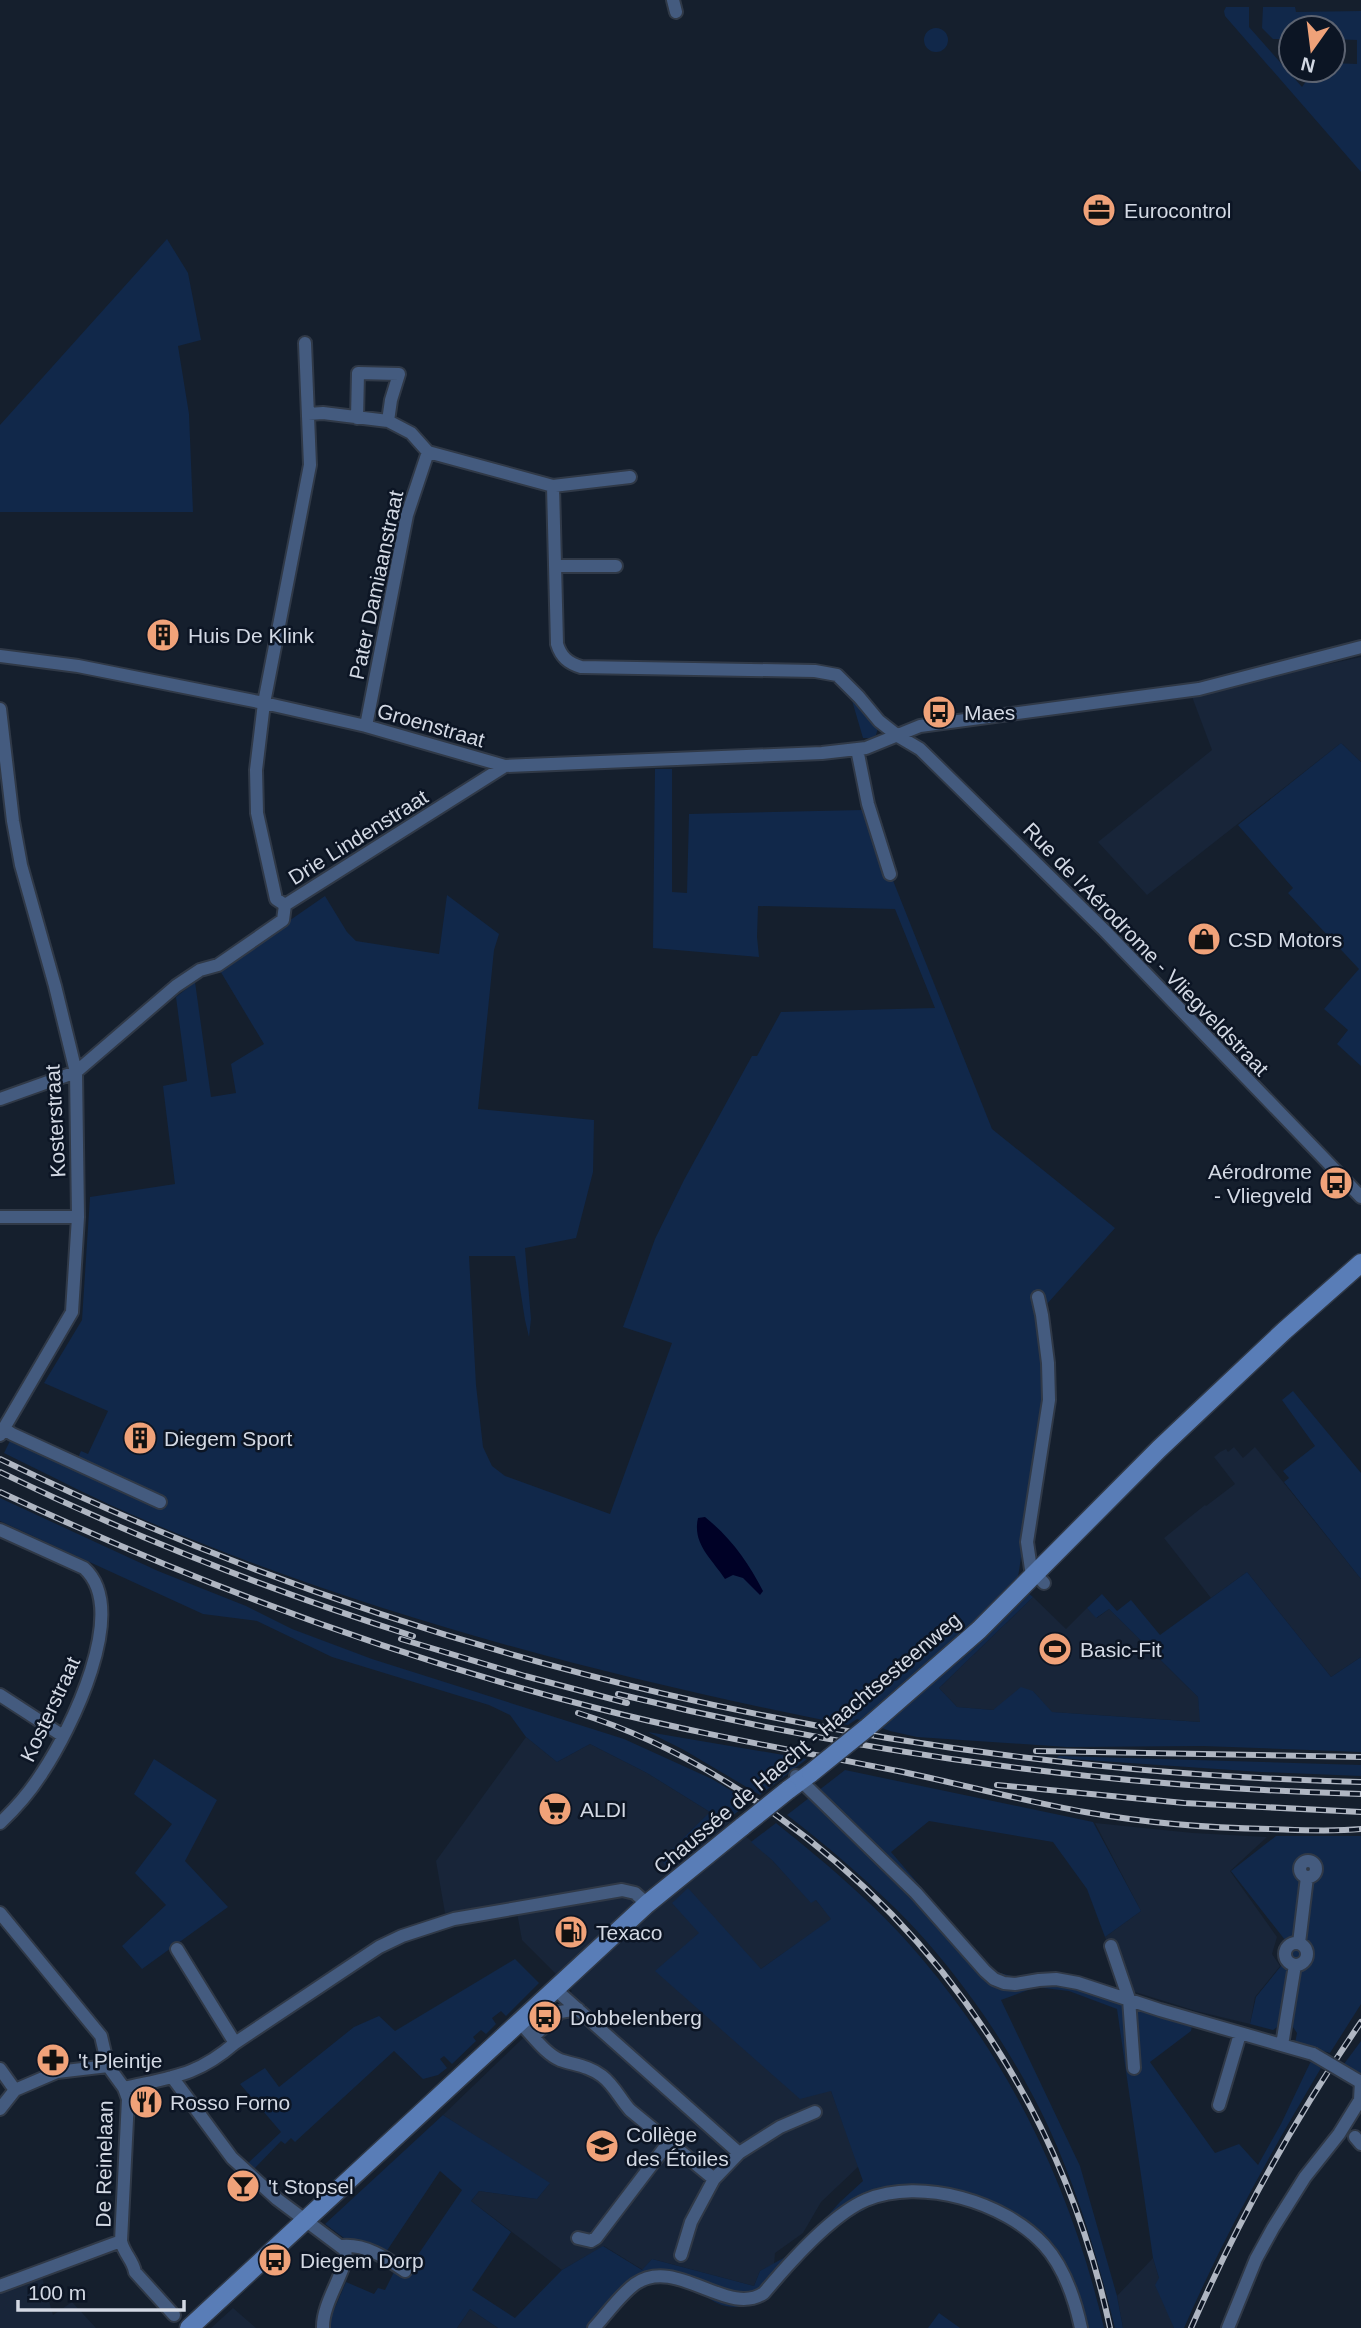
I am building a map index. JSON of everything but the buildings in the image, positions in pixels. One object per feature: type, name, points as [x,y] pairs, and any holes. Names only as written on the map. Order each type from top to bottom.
[{"type":"main road","name":"Chaussée de Haecht - Haachtsesteenweg","points":[[189,2328],[647,1904],[743,1826],[802,1783],[1040,1579],[1159,1449],[1284,1331],[1361,1263]]},
{"type":"street","points":[[285,905],[276,899],[257,813],[256,770],[264,703],[310,465],[305,344]]},
{"type":"street","points":[[357,418],[358,373],[399,374],[388,421]]},
{"type":"street","points":[[308,414],[323,413],[388,421],[411,433],[428,452],[554,486],[630,477]]},
{"type":"street","name":"Pater Damiaanstraat","points":[[366,726],[407,516],[428,452]]},
{"type":"street","points":[[554,486],[556,566],[616,566]]},
{"type":"street","name":"Rue de l'Aérodrome - Vliegveldstraat","points":[[556,566],[557,645],[560,653],[572,664],[581,667],[815,671],[836,675],[859,696],[879,721],[920,749],[1104,930],[1361,1197]]},
{"type":"street","name":"Groenstraat","points":[[0,656],[78,666],[264,703],[366,726],[505,766],[822,753],[856,749],[920,726],[1199,689],[1361,647]]},
{"type":"street","name":"Kosterstraat","points":[[0,709],[13,821],[22,865],[76,1072],[78,1217],[72,1312],[2,1432]]},
{"type":"street","points":[[856,749],[868,804],[890,874]]},
{"type":"street","name":"Drie Lindenstraat","points":[[76,1072],[176,986],[200,970],[218,965],[284,920],[285,905],[505,766]]},
{"type":"street","points":[[0,1099],[76,1072]]},
{"type":"street","points":[[0,1217],[78,1217]]},
{"type":"street","points":[[1038,1297],[1048,1363],[1049,1400],[1027,1542],[1031,1569],[1040,1579]]},
{"type":"street","points":[[2,1432],[12,1434],[160,1502]]},
{"type":"street","name":"Kosterstraat","points":[[0,1530],[84,1568],[94,1578],[99,1599],[99,1644],[89,1680],[43,1771],[26,1795],[0,1823]]},
{"type":"street","points":[[0,1695],[63,1736]]},
{"type":"street","points":[[802,1783],[916,1893],[994,1979],[1015,1984],[1056,1979],[1078,1983],[1313,2054],[1359,2080],[1360,2101],[1339,2134]]},
{"type":"street","points":[[1282,2045],[1295,1965],[1290,1963],[1285,1953],[1291,1944],[1299,1943],[1307,1877],[1300,1868],[1311,1856]]},
{"type":"street","points":[[0,1913],[101,2036],[108,2066],[124,2088],[197,2071],[379,1947],[402,1936],[454,1919],[622,1890],[635,1893],[647,1904]]},
{"type":"street","points":[[1111,1946],[1129,1999],[1134,2068]]},
{"type":"street","points":[[177,1949],[235,2043]]},
{"type":"street","points":[[555,1989],[739,2153]]},
{"type":"street","points":[[534,2036],[559,2012],[578,2010]]},
{"type":"street","points":[[519,2022],[558,2059],[586,2066],[602,2075],[630,2110],[715,2179]]},
{"type":"street","points":[[1219,2105],[1240,2034]]},
{"type":"street","points":[[0,2109],[15,2090],[57,2072],[108,2066]]},
{"type":"street","points":[[0,2069],[15,2090]]},
{"type":"street","points":[[172,2077],[232,2158],[257,2182],[342,2246],[347,2254],[326,2304],[323,2328]]},
{"type":"street","name":"De Reinelaan","points":[[124,2088],[128,2099],[121,2241],[124,2253],[134,2263],[135,2273],[174,2315]]},
{"type":"street","points":[[1228,2328],[1256,2259],[1273,2228],[1305,2177],[1361,2111]]},
{"type":"street","points":[[681,2255],[691,2222],[715,2179],[739,2153],[780,2127],[815,2112]]},
{"type":"street","points":[[578,2238],[596,2238],[669,2142]]},
{"type":"street","points":[[594,2328],[634,2285],[657,2277],[670,2277],[739,2299],[754,2299],[764,2293],[836,2218],[867,2199],[892,2193],[920,2191],[948,2194],[985,2206],[1020,2225],[1036,2238],[1056,2261],[1065,2279],[1081,2328]]},
{"type":"street","name":"De Reinelaan","points":[[0,2286],[121,2241]]},
{"type":"street","points":[[342,2246],[358,2246],[375,2252],[405,2271]]},
{"type":"shaded area","points":[[1226,7],[1249,7],[1249,27],[1277,59],[1277,76],[1225,16]]},
{"type":"shaded area","points":[[1263,7],[1295,7],[1296,12],[1361,11],[1361,172],[1284,84],[1299,84],[1302,87],[1304,84],[1347,84],[1347,64],[1357,64],[1357,40],[1347,40],[1347,14],[1277,14],[1277,39],[1273,39],[1262,28]]},
{"type":"shaded area","points":[[936,28],[944,32],[948,40],[944,48],[936,52],[928,48],[924,40],[928,32]]},
{"type":"shaded area","points":[[167,239],[188,273],[201,340],[178,346],[189,414],[193,512],[0,512],[0,425]]},
{"type":"shaded area","points":[[1361,657],[1361,762],[1341,743],[1147,895],[1098,842],[1212,750],[1191,694]]},
{"type":"shaded area","points":[[853,695],[878,728],[876,735],[871,738],[863,738],[851,697]]},
{"type":"shaded area","points":[[1341,743],[1361,762],[1361,1066],[1337,1044],[1348,1030],[1324,1009],[1359,969],[1288,893],[1293,888],[1238,825]]},
{"type":"shaded area","points":[[655,769],[672,769],[672,892],[687,893],[689,814],[862,810],[867,807],[875,819],[894,883],[992,1129],[1115,1228],[1038,1314],[1045,1400],[1017,1584],[1033,1597],[939,1688],[957,1707],[993,1710],[1021,1687],[1033,1691],[1052,1712],[1200,1722],[1198,1697],[1109,1609],[1096,1618],[1087,1608],[1102,1594],[1117,1611],[1131,1600],[1160,1635],[1247,1572],[1331,1677],[1361,1657],[1361,1752],[1203,1746],[1067,1747],[917,1737],[857,1719],[848,1725],[759,1707],[581,1665],[493,1641],[318,1586],[147,1521],[4,1453],[15,1431],[77,1460],[81,1451],[88,1454],[108,1411],[44,1383],[82,1320],[90,1197],[175,1184],[163,1086],[187,1081],[176,997],[195,982],[211,1097],[236,1093],[231,1064],[264,1044],[219,969],[325,896],[347,932],[356,941],[439,954],[447,895],[499,934],[494,950],[478,1109],[594,1120],[593,1172],[576,1238],[525,1248],[531,1319],[529,1337],[515,1256],[469,1256],[476,1385],[483,1447],[492,1466],[505,1476],[610,1514],[672,1343],[623,1327],[655,1239],[752,1056],[757,1056],[781,1012],[935,1008],[895,909],[758,906],[759,957],[653,948]]},
{"type":"shaded area","points":[[1293,1391],[1361,1473],[1361,1579],[1284,1482],[1289,1478],[1283,1471],[1315,1446],[1282,1400]]},
{"type":"shaded area","points":[[1234,1447],[1243,1458],[1255,1447],[1361,1579],[1361,1657],[1331,1677],[1247,1572],[1211,1598],[1164,1538],[1235,1484],[1214,1457]]},
{"type":"shaded area","points":[[0,1498],[158,1571],[246,1606],[292,1629],[372,1659],[624,1739],[712,1779],[750,1802],[667,1867],[661,1860],[710,1812],[647,1773],[590,1744],[557,1762],[526,1737],[510,1715],[489,1705],[332,1657],[257,1621],[203,1614],[0,1521]]},
{"type":"shaded area","points":[[705,1517],[723,1533],[745,1560],[763,1591],[760,1595],[743,1578],[733,1575],[725,1579],[709,1558],[700,1543],[697,1527],[698,1518]]},
{"type":"shaded area","points":[[1033,1597],[1066,1629],[1087,1608],[1097,1618],[1109,1609],[1198,1697],[1201,1722],[1051,1712],[1033,1691],[993,1710],[957,1707],[939,1688]]},
{"type":"shaded area","points":[[648,1732],[807,1759],[760,1795]]},
{"type":"shaded area","points":[[526,1737],[557,1762],[590,1744],[647,1773],[718,1817],[727,1819],[772,1860],[811,1902],[816,1900],[832,1919],[761,1969],[699,1933],[831,2091],[859,2166],[821,2202],[803,2233],[775,2253],[774,2265],[760,2271],[754,2286],[652,2259],[643,2270],[604,2246],[562,2270],[471,2201],[479,2191],[537,2199],[549,2184],[443,2115],[572,1991],[522,1940],[515,1902],[445,1913],[436,1861]]},
{"type":"shaded area","points":[[1057,1758],[1361,1765],[1361,1776]]},
{"type":"shaded area","points":[[154,1759],[217,1800],[185,1861],[228,1907],[142,1969],[122,1946],[166,1905],[135,1873],[172,1824],[134,1794]]},
{"type":"shaded area","points":[[845,1770],[1093,1822],[1141,1911],[1105,1937],[1087,1889],[1053,1842],[929,1821],[891,1852],[993,1971],[1015,1977],[1035,1974],[1061,1975],[1143,2010],[1192,2026],[1191,2031],[1150,2062],[1215,2153],[1239,2144],[1258,2165],[1311,2061],[1321,2068],[1248,2196],[1184,2328],[1174,2328],[1155,2285],[1159,2278],[1153,2258],[1117,2009],[1069,1991],[1036,1987],[1001,2000],[1080,2166],[1117,2296],[1123,2328],[1115,2328],[1102,2276],[1059,2151],[1034,2098],[1000,2040],[961,1983],[918,1932],[856,1872],[787,1815]]},
{"type":"shaded area","points":[[776,1823],[834,1871],[890,1923],[956,2001],[985,2044],[1012,2088],[1057,2180],[1091,2278],[1104,2328],[1085,2328],[1067,2276],[1004,2210],[975,2196],[948,2189],[864,2199],[864,2210],[849,2218],[823,2239],[764,2301],[750,2305],[726,2306],[685,2286],[656,2282],[643,2285],[631,2293],[601,2328],[498,2328],[470,2309],[457,2328],[320,2328],[327,2326],[346,2282],[374,2294],[378,2288],[385,2290],[396,2268],[405,2274],[462,2190],[440,2171],[384,2255],[348,2241],[325,2224],[443,2115],[550,2183],[537,2199],[479,2191],[471,2201],[511,2232],[472,2290],[515,2318],[562,2270],[603,2246],[642,2270],[652,2259],[754,2286],[760,2271],[796,2251],[863,2181],[831,2091],[800,2099],[655,1971],[699,1933],[672,1903],[688,1888],[761,1969],[831,1919],[816,1900],[811,1903],[772,1860],[751,1842]]},
{"type":"shaded area","points":[[1095,1823],[1267,1837],[1230,1871],[1277,1937],[1272,1954],[1280,1966],[1255,1997],[1250,2024],[1196,2011],[1122,1988],[1105,1937],[1141,1911]]},
{"type":"shaded area","points":[[1276,1836],[1361,1836],[1361,2004],[1330,2053],[1295,2043],[1297,2033],[1293,2027],[1280,2025],[1273,2030],[1250,2024],[1256,1997],[1281,1966],[1278,1953],[1285,1940],[1231,1871]]},
{"type":"shaded area","points":[[515,1959],[539,1983],[506,2016],[501,2011],[492,2018],[496,2024],[486,2034],[481,2030],[473,2037],[476,2041],[452,2064],[444,2056],[440,2059],[447,2068],[438,2075],[423,2079],[394,2051],[295,2142],[291,2138],[285,2144],[281,2141],[253,2170],[247,2164],[281,2132],[240,2084],[265,2068],[279,2087],[354,2027],[379,2016],[395,2031]]},
{"type":"shaded area","points":[[1361,2041],[1361,2075],[1344,2064]]},
{"type":"shaded area","points":[[1153,2258],[1174,2328],[1123,2328],[1117,2296]]},
{"type":"shaded area","points":[[41,2274],[53,2315],[72,2302],[96,2328],[0,2328],[0,2289]]},
{"type":"shaded area","points":[[233,2308],[256,2328],[211,2328]]},
{"type":"shaded area","points":[[470,2309],[498,2328],[457,2328]]},
{"type":"shaded area","points":[[939,2313],[960,2328],[928,2328]]},
{"type":"railway","points":[[0,1459],[161,1532],[325,1595],[493,1649],[663,1694],[836,1729],[1010,1756],[1185,1773],[1361,1782]]},
{"type":"railway","points":[[0,1472],[101,1519],[204,1562],[413,1636]]},
{"type":"railway","points":[[0,1492],[146,1557],[295,1615],[446,1666],[600,1709],[1108,1816],[1223,1827],[1361,1829]]},
{"type":"railway","points":[[401,1639],[627,1703]]},
{"type":"railway","points":[[618,1694],[802,1734],[987,1764],[1173,1784],[1361,1794]]},
{"type":"railway","points":[[578,1713],[656,1744],[730,1784],[776,1815],[838,1864],[895,1918],[946,1977],[991,2040],[1031,2107],[1064,2178],[1090,2252],[1110,2328]]},
{"type":"railway","points":[[1036,1751],[1361,1757]]},
{"type":"railway","points":[[997,1785],[1184,1803],[1361,1812]]},
{"type":"railway","points":[[1191,2328],[1269,2171],[1313,2095],[1361,2022]]},
{"type":"place","name":"Eurocontrol","points":[[1099,210]]},
{"type":"place","name":"Huis De Klink","points":[[163,635]]},
{"type":"place","name":"Maes","points":[[939,712]]},
{"type":"place","name":"CSD Motors","points":[[1204,939]]},
{"type":"place","name":"Aérodrome - Vliegveld","points":[[1336,1183]]},
{"type":"place","name":"Diegem Sport","points":[[140,1438]]},
{"type":"place","name":"Basic-Fit","points":[[1055,1649]]},
{"type":"place","name":"ALDI","points":[[555,1809]]},
{"type":"place","name":"Texaco","points":[[571,1932]]},
{"type":"place","name":"Dobbelenberg","points":[[545,2017]]},
{"type":"place","name":"'t Pleintje","points":[[53,2060]]},
{"type":"place","name":"Rosso Forno","points":[[146,2102]]},
{"type":"place","name":"Collège des Étoiles","points":[[602,2146]]},
{"type":"place","name":"'t Stopsel","points":[[243,2186]]},
{"type":"place","name":"Diegem Dorp","points":[[275,2260]]}]
